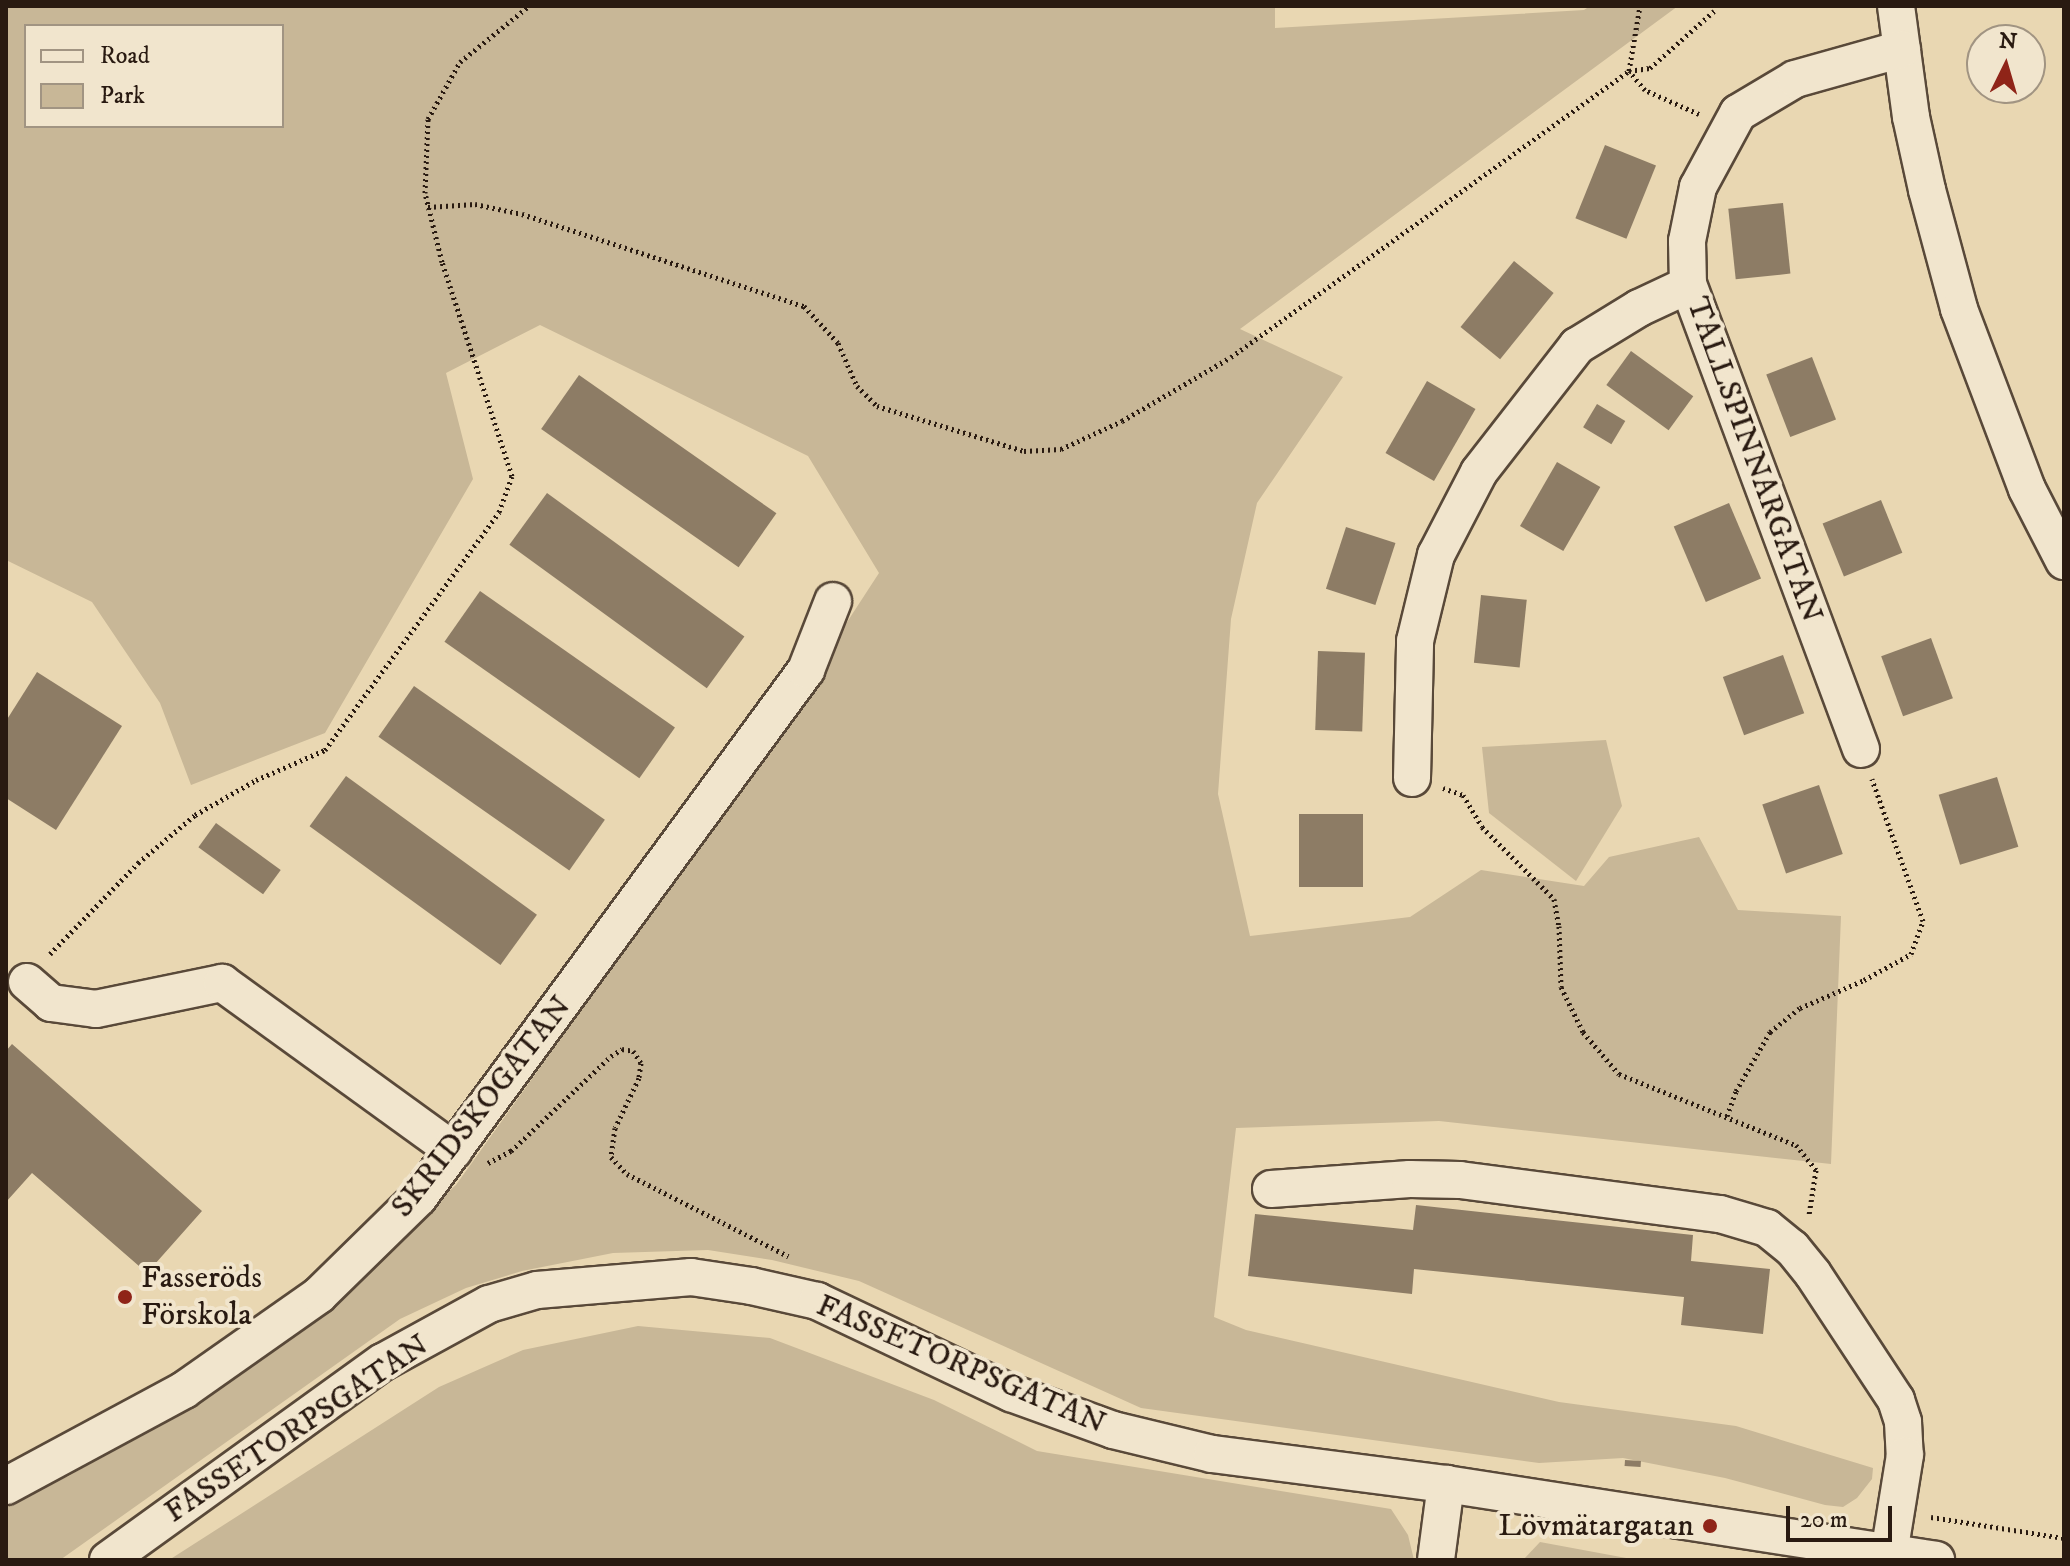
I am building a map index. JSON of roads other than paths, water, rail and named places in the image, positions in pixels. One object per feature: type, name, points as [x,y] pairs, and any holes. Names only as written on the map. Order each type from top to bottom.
[{"type":"street","points":[[1896,6],[1927,190],[1959,309],[2027,489],[2064,561]]},
{"type":"street","name":"TALLSPINNARGATAN","points":[[1861,749],[1688,285],[1687,241],[1698,187],[1738,113],[1795,79],[1902,49]]},
{"type":"street","points":[[1412,778],[1415,641],[1436,555],[1479,472],[1577,346],[1639,308],[1688,285]]},
{"type":"street","name":"SKRIDSKOGATAN","points":[[13,1473],[184,1390],[319,1295],[419,1197],[806,670],[833,601]]},
{"type":"street","points":[[27,982],[51,1003],[96,1009],[222,983],[454,1151]]},
{"type":"street","points":[[1271,1189],[1410,1179],[1460,1180],[1720,1214],[1767,1228],[1792,1248],[1822,1286],[1896,1400],[1903,1422],[1905,1455],[1889,1558]]},
{"type":"street","name":"FASSETORPSGATAN","points":[[108,1560],[383,1362],[489,1304],[537,1290],[636,1279],[691,1277],[817,1301],[1011,1393],[1113,1430],[1212,1454],[1446,1484],[1889,1558],[1936,1560]]},
{"type":"street","points":[[1436,1560],[1446,1484]]},
{"type":"place","name":"Fasseröds Förskola","points":[[125,1297]]},
{"type":"place","name":"Lövmätargatan","points":[[1710,1526]]}]
